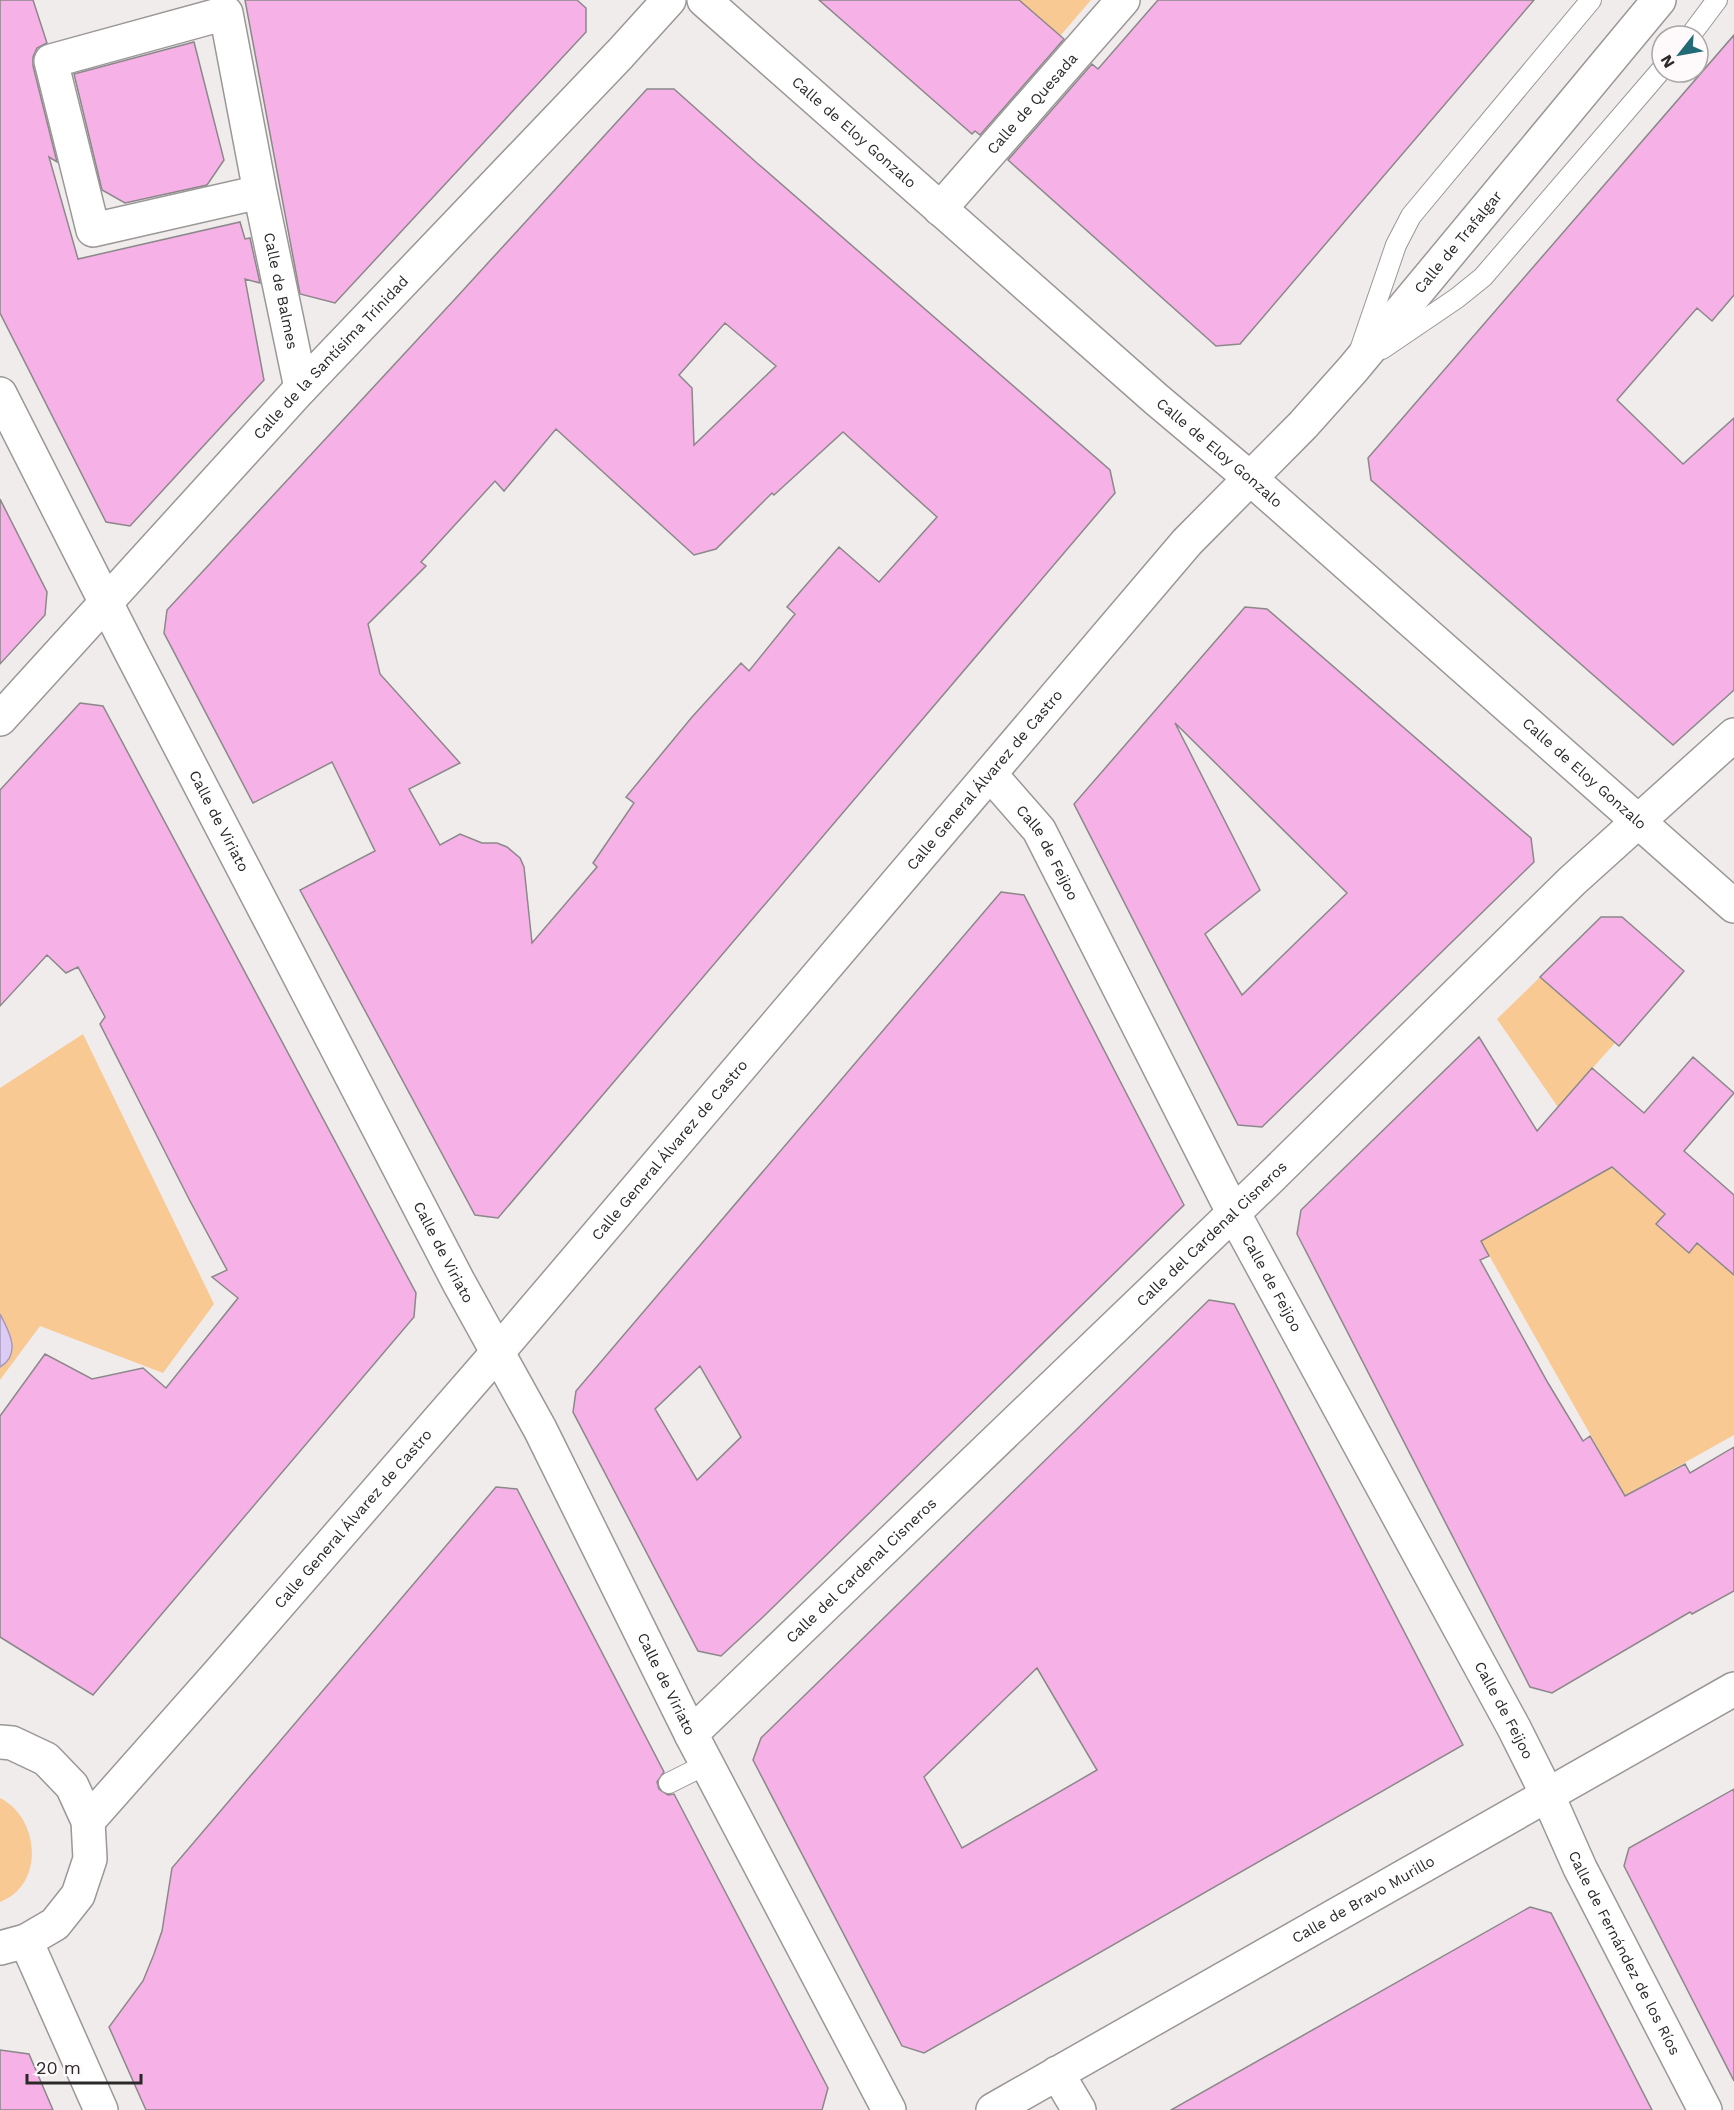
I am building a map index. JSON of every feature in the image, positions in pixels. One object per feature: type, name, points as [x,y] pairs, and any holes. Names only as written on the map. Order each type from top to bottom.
[{"type":"street","name":"Calle de la Santísima Trinidad","points":[[0,719],[301,388],[669,0]]},
{"type":"street","name":"Calle de Eloy Gonzalo","points":[[704,0],[1156,399],[1251,478],[1734,906]]},
{"type":"street","name":"Calle de Quesada","points":[[940,208],[1123,0]]},
{"type":"street","name":"Calle de Trafalgar","points":[[1251,478],[1353,369],[1659,0]]},
{"type":"street","name":"Calle de Balmes","points":[[260,192],[93,230],[51,61],[226,13],[301,388]]},
{"type":"street","name":"Calle de Viriato","points":[[0,394],[106,604],[497,1353],[540,1429],[691,1734],[889,2110]]},
{"type":"street","name":"Calle General Álvarez de Castro","points":[[88,1821],[497,1353],[1187,542],[1251,478]]},
{"type":"street","name":"Calle del Cardenal Cisneros","points":[[691,1734],[1270,1178],[1572,881],[1734,735]]},
{"type":"street","name":"Calle de Feijoo","points":[[990,774],[1039,830],[1233,1212],[1514,1728],[1548,1796]]},
{"type":"street","name":"Calle de Bravo Murillo","points":[[993,2110],[1734,1689]]},
{"type":"street","points":[[0,1742],[12,1743],[46,1759],[72,1786],[88,1821],[90,1859],[78,1895],[55,1924],[13,1945],[101,2110]]},
{"type":"street","name":"Calle de Fernández de los Ríos","points":[[1548,1796],[1580,1868],[1705,2110]]},
{"type":"street","points":[[1057,2073],[1079,2110]]},
{"type":"lane","points":[[1353,369],[1396,245],[1411,216],[1591,0]]},
{"type":"lane","points":[[1699,24],[1717,0]]},
{"type":"lane","points":[[1353,369],[1457,298],[1483,277],[1650,83]]},
{"type":"lane","points":[[669,1783],[707,1764]]},
{"type":"shaded area","points":[[1019,0],[1091,0],[1060,36]]},
{"type":"shaded area","points":[[1540,977],[1615,1043],[1572,1091],[1562,1113],[1497,1019]]},
{"type":"shaded area","points":[[83,1034],[214,1304],[163,1373],[40,1326],[0,1380],[0,1088]]},
{"type":"shaded area","points":[[1604,1161],[1665,1214],[1657,1224],[1688,1253],[1697,1243],[1734,1275],[1734,1435],[1625,1496],[1481,1241],[1573,1189]]},
{"type":"shaded area","points":[[0,1314],[10,1335],[12,1349],[7,1362],[0,1367]]},
{"type":"shaded area","points":[[0,1798],[23,1820],[32,1851],[25,1881],[15,1893],[0,1902]]},
{"type":"building","points":[[0,0],[33,0],[47,43],[37,48],[33,57],[33,66],[57,162],[49,157],[78,259],[240,222],[245,239],[250,238],[260,283],[245,279],[264,380],[130,526],[106,522],[0,313]]},
{"type":"building","points":[[245,0],[577,0],[586,8],[586,32],[335,303],[300,294]]},
{"type":"building","points":[[819,0],[1019,0],[1064,39],[980,135],[975,131],[972,134]]},
{"type":"building","points":[[1158,0],[1534,0],[1240,344],[1216,346],[1008,160],[1092,64],[1098,69]]},
{"type":"building","points":[[1734,35],[1734,295],[1712,321],[1697,308],[1617,400],[1683,464],[1734,418],[1734,690],[1673,745],[1371,480],[1368,458],[1692,84],[1710,84],[1710,63]]},
{"type":"building","points":[[194,42],[224,160],[207,185],[125,203],[102,190],[74,74]]},
{"type":"building","points":[[647,89],[674,89],[1110,470],[1115,493],[498,1218],[475,1215],[300,890],[375,851],[332,762],[253,803],[164,633],[167,610]],"holes":[[[725,323],[776,366],[694,445],[692,388],[679,375]],[[556,429],[694,555],[716,549],[772,493],[774,495],[843,432],[937,517],[879,582],[839,547],[787,607],[795,614],[749,671],[741,663],[692,717],[626,797],[634,803],[593,863],[597,867],[532,943],[524,867],[520,858],[507,847],[497,843],[482,843],[460,834],[440,845],[409,789],[460,763],[380,674],[368,624],[426,566],[421,562],[495,481],[504,491]]]},
{"type":"building","points":[[0,499],[47,592],[45,615],[0,664]]},
{"type":"building","points":[[1245,607],[1267,609],[1531,838],[1534,862],[1262,1127],[1238,1125],[1074,804]],"holes":[[[1175,723],[1347,893],[1242,995],[1205,934],[1260,890]]]},
{"type":"building","points":[[80,703],[103,706],[416,1293],[414,1317],[93,1695],[0,1637],[0,1416],[45,1354],[92,1379],[143,1368],[166,1388],[238,1298],[212,1277],[227,1270],[100,1024],[105,1017],[78,967],[66,973],[47,955],[0,1006],[0,790]]},
{"type":"building","points":[[1001,892],[1024,895],[1184,1205],[721,1656],[698,1651],[573,1412],[576,1391]],"holes":[[[700,1366],[741,1437],[697,1480],[655,1409]]]},
{"type":"building","points":[[1601,917],[1622,917],[1684,971],[1619,1046],[1540,977]]},
{"type":"building","points":[[1479,1037],[1537,1131],[1592,1068],[1644,1113],[1693,1057],[1734,1093],[1684,1151],[1734,1195],[1734,1275],[1697,1243],[1689,1253],[1656,1224],[1665,1214],[1612,1167],[1481,1241],[1489,1256],[1480,1260],[1548,1383],[1583,1441],[1590,1436],[1625,1496],[1685,1464],[1690,1473],[1734,1447],[1734,1591],[1692,1614],[1690,1612],[1552,1693],[1530,1687],[1297,1234],[1301,1210]]},
{"type":"building","points":[[1209,1300],[1234,1304],[1463,1745],[924,2053],[902,2046],[753,1760],[761,1738]],"holes":[[[1037,1668],[1097,1770],[962,1848],[924,1777]]]},
{"type":"building","points":[[496,1487],[517,1489],[664,1772],[657,1782],[659,1789],[668,1795],[674,1794],[828,2088],[822,2110],[146,2110],[109,2027],[143,1981],[154,1954],[162,1931],[172,1868]]},
{"type":"building","points":[[1734,1789],[1734,2081],[1624,1866],[1629,1848]]},
{"type":"building","points":[[1530,1907],[1551,1913],[1652,2110],[1171,2110]]},
{"type":"building","points":[[0,2050],[29,2054],[53,2110],[0,2110]]}]
